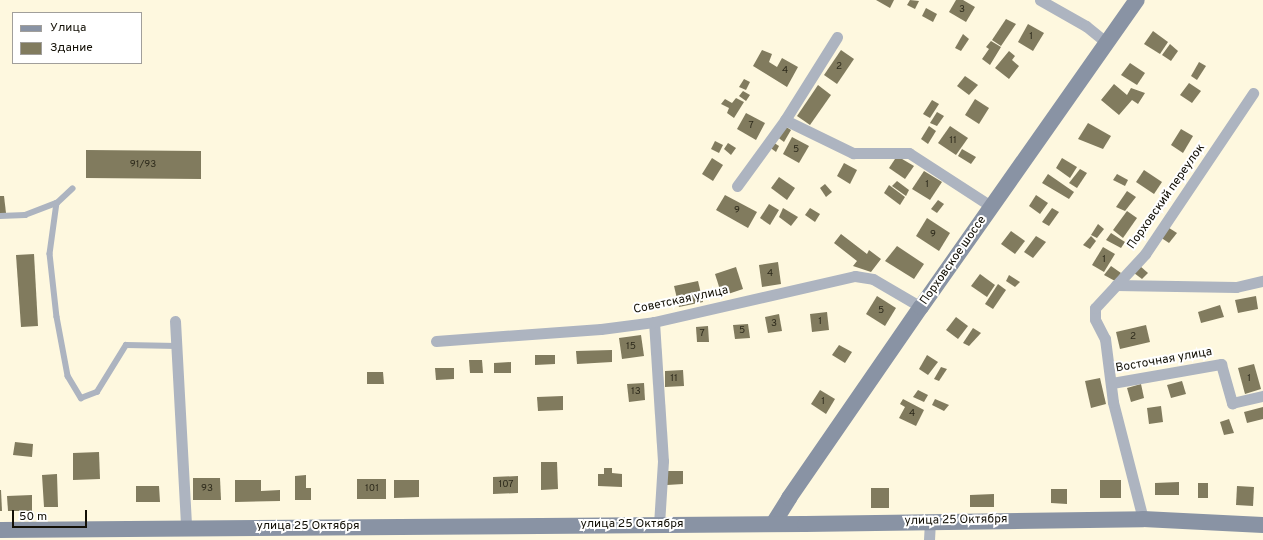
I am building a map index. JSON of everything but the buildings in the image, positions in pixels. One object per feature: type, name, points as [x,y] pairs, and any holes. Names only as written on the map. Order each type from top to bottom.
[{"type":"main road","name":"Порховское шоссе","points":[[774,524],[789,498],[921,307],[1137,0]]},
{"type":"main road","name":"улица 25 Октября","points":[[0,530],[186,527],[774,524],[930,520],[1143,519],[1263,525]]},
{"type":"street","points":[[1040,0],[1086,26],[1107,43]]},
{"type":"street","points":[[737,186],[785,120],[837,37]]},
{"type":"street","name":"Порховский переулок","points":[[1143,519],[1113,402],[1112,383],[1105,339],[1095,319],[1095,308],[1145,254],[1253,93]]},
{"type":"street","points":[[785,120],[853,153],[909,153],[992,207]]},
{"type":"street","name":"Советская улица","points":[[436,341],[601,329],[654,322],[855,276],[873,279],[921,307]]},
{"type":"street","points":[[1116,285],[1236,287],[1263,281]]},
{"type":"street","points":[[175,321],[186,527]]},
{"type":"street","points":[[654,322],[663,461],[659,525]]},
{"type":"street","name":"Восточная улица","points":[[1112,383],[1220,364],[1232,403],[1263,396]]},
{"type":"street","points":[[929,540],[930,520]]},
{"type":"lane","points":[[0,216],[25,215],[57,203],[72,189]]},
{"type":"lane","points":[[57,203],[50,254],[57,318],[68,376],[82,398],[97,392],[126,345],[177,346]]}]
